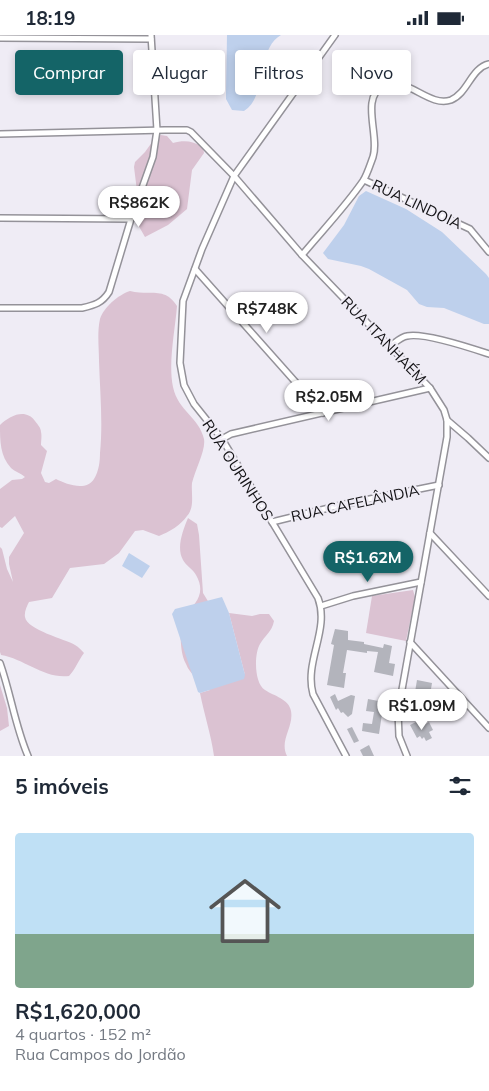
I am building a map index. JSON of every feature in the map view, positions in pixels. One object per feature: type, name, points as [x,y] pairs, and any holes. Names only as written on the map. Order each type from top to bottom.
[{"type":"street","name":"RUA OURINHOS","points":[[321,606],[313,589],[222,439],[194,404],[180,373],[183,301],[234,176],[335,35]]},
{"type":"street","points":[[0,38],[151,37],[157,131],[153,157],[131,219],[116,272],[109,292],[103,301],[94,306],[82,308],[0,309]]},
{"type":"street","points":[[302,255],[364,180],[374,155],[375,141],[371,105],[376,91],[382,86],[397,84],[437,100],[452,99],[459,95],[479,68],[489,64]]},
{"type":"street","name":"RUA ITANHAÉM","points":[[0,134],[157,131],[187,131],[191,133],[234,176],[302,255],[430,388],[444,410],[447,420],[447,437],[398,712],[399,736],[407,756]]},
{"type":"street","name":"RUA LINDOIA","points":[[364,180],[470,229],[489,252]]},
{"type":"street","points":[[0,218],[131,219]]},
{"type":"street","points":[[195,269],[323,413]]},
{"type":"street","points":[[390,346],[400,338],[414,335],[454,343],[489,354]]},
{"type":"street","points":[[222,439],[231,435],[430,388]]},
{"type":"street","points":[[447,420],[489,458]]},
{"type":"street","name":"RUA CAFELÂNDIA","points":[[272,522],[345,504],[438,485]]},
{"type":"street","points":[[430,533],[489,596]]},
{"type":"street","points":[[346,756],[313,694],[310,683],[310,672],[320,629],[321,606],[353,596],[421,582]]},
{"type":"street","points":[[410,642],[489,728]]},
{"type":"street","points":[[0,663],[13,706],[18,733],[28,756]]},
{"type":"shaded area","points":[[161,135],[167,136],[173,143],[185,141],[196,143],[203,147],[204,153],[192,170],[187,209],[168,225],[145,237],[133,216],[137,191],[134,167],[135,162],[155,138]]},
{"type":"shaded area","points":[[130,291],[162,294],[172,300],[177,306],[172,357],[173,387],[179,402],[198,425],[204,439],[203,449],[192,483],[191,509],[182,522],[159,536],[143,530],[135,531],[119,553],[104,564],[70,568],[52,598],[29,602],[25,613],[27,622],[39,630],[75,645],[84,653],[69,676],[51,675],[18,660],[1,655],[0,652],[0,547],[13,582],[9,557],[24,533],[15,516],[2,528],[0,527],[0,489],[12,480],[25,477],[7,463],[3,453],[0,425],[8,418],[18,414],[27,415],[35,421],[41,431],[41,445],[47,451],[41,473],[45,482],[49,483],[56,479],[70,485],[81,486],[90,483],[94,479],[100,459],[101,442],[98,340],[100,319],[112,302]]},
{"type":"shaded area","points":[[188,518],[197,524],[203,593],[220,621],[245,675],[229,613],[252,616],[269,614],[274,621],[272,628],[258,649],[256,668],[261,686],[290,707],[291,723],[285,744],[287,756],[214,756],[200,693],[210,690],[193,675],[183,658],[179,624],[173,612],[183,614],[196,602],[200,592],[199,581],[184,562],[180,550],[182,533]]},
{"type":"shaded area","points":[[413,590],[415,597],[406,641],[366,633],[372,596]]},
{"type":"shaded area","points":[[0,685],[7,708],[9,726],[0,731]]},
{"type":"water","points":[[227,35],[281,35],[273,42],[269,50],[235,50],[235,95],[256,95],[244,111],[232,110],[226,99]]},
{"type":"water","points":[[366,191],[406,209],[442,232],[486,274],[489,278],[489,324],[484,324],[444,308],[427,307],[419,304],[407,290],[369,269],[328,259],[323,253],[344,225],[359,196]]},
{"type":"water","points":[[129,553],[150,566],[142,578],[122,566]]},
{"type":"water","points":[[222,597],[229,613],[245,675],[244,679],[200,693],[198,692],[172,614],[175,609]]},
{"type":"building","points":[[335,629],[348,631],[348,640],[364,642],[364,644],[383,648],[384,644],[392,646],[389,663],[395,664],[393,676],[374,672],[378,652],[367,651],[367,653],[347,650],[343,673],[346,673],[344,688],[327,685],[334,645],[331,644]]},
{"type":"building","points":[[417,680],[432,683],[430,695],[415,692]]},
{"type":"building","points":[[335,694],[338,701],[351,695],[355,696],[352,714],[348,717],[343,712],[341,713],[338,708],[336,710],[330,697]]},
{"type":"building","points":[[368,699],[389,703],[387,714],[382,714],[379,734],[362,731],[363,723],[372,724],[374,712],[366,711]]},
{"type":"building","points":[[418,721],[421,727],[429,722],[433,730],[429,732],[432,738],[426,741],[424,737],[422,739],[420,736],[417,738],[410,725]]},
{"type":"building","points":[[352,727],[359,741],[354,743],[347,729]]},
{"type":"building","points":[[369,745],[374,756],[363,756],[360,750]]}]
